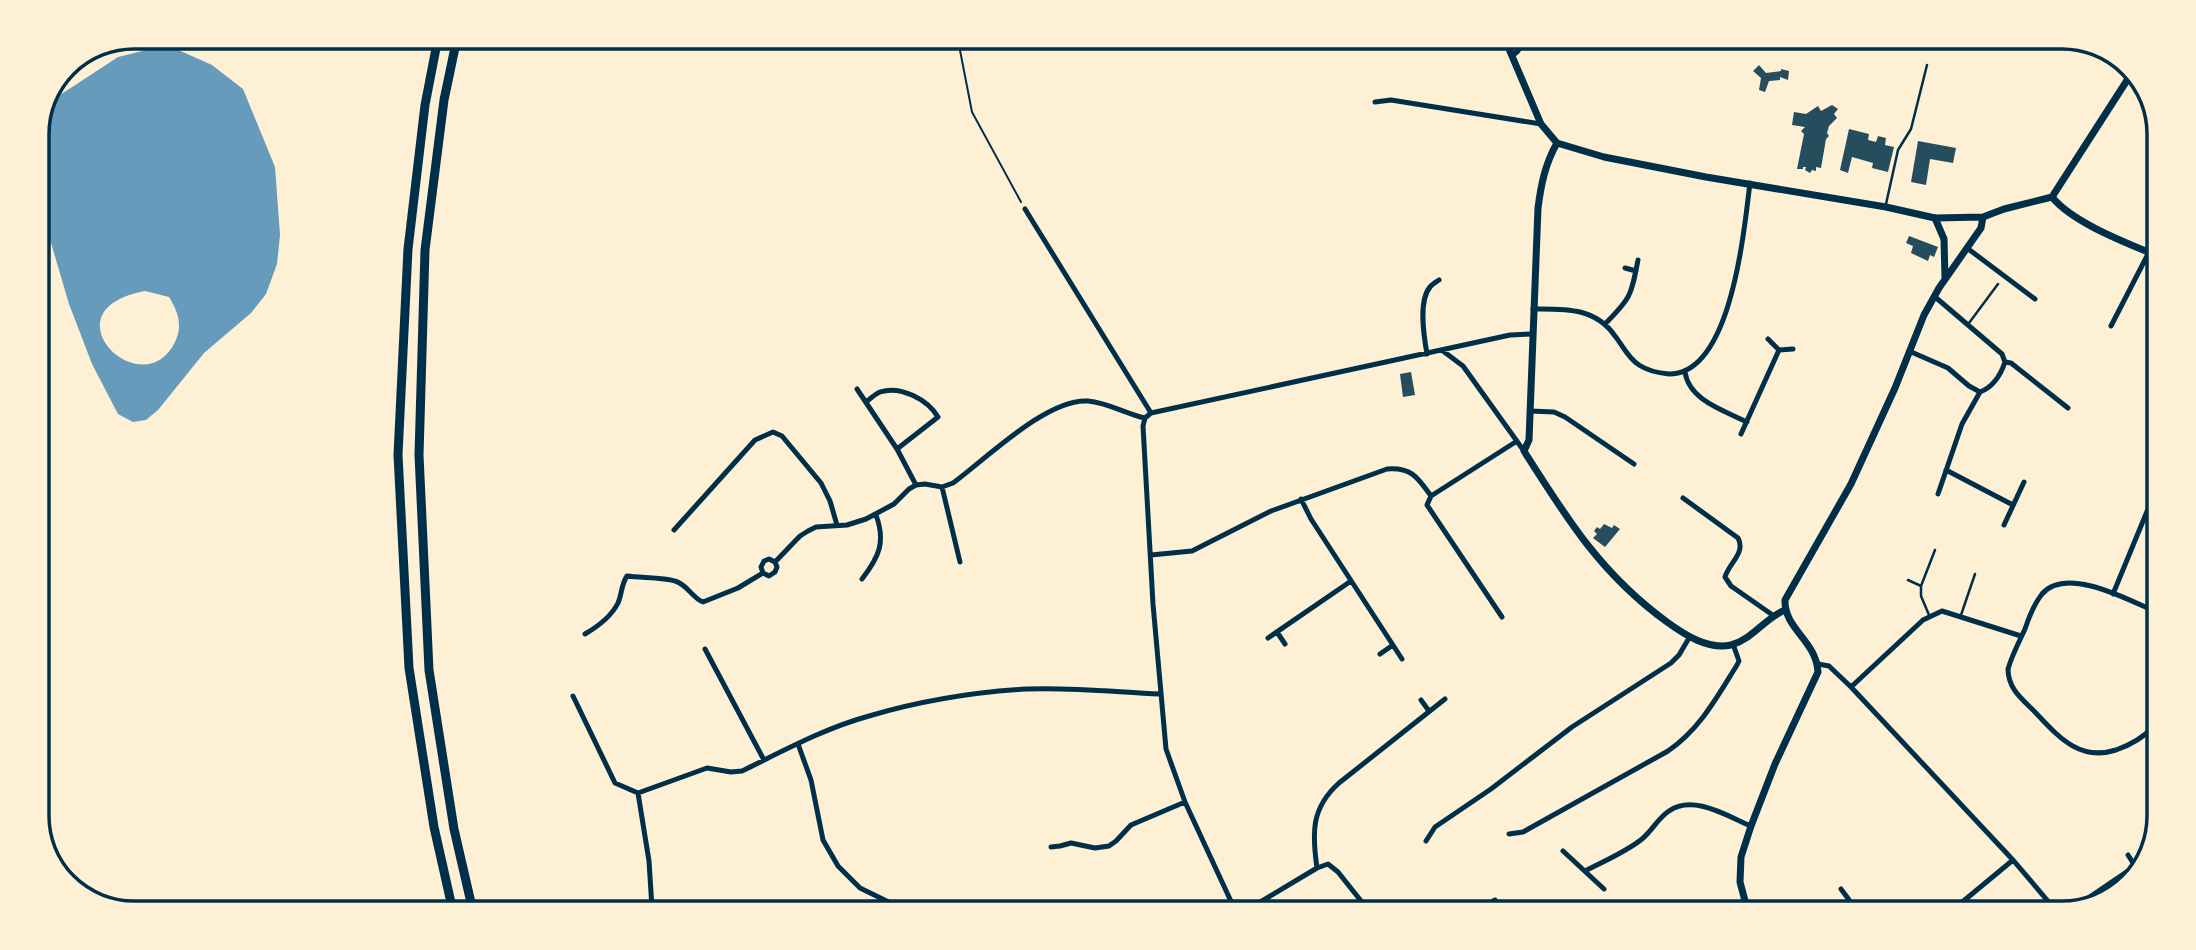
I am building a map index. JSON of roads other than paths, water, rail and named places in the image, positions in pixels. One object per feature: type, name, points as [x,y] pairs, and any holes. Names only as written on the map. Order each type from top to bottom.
[{"type":"highway","points":[[436,49],[425,105],[408,249],[398,455],[409,668],[434,827],[451,901]]},
{"type":"highway","points":[[455,49],[444,100],[425,250],[419,455],[429,670],[453,829],[471,901]]},
{"type":"street","points":[[1509,49],[1541,124],[1557,143],[1604,157],[1935,218],[1983,217],[2052,197],[2127,80]]},
{"type":"street","points":[[1512,56],[1519,49]]},
{"type":"street","points":[[1375,102],[1391,100],[1541,124]]},
{"type":"street","points":[[1524,451],[1529,440],[1533,309],[1541,184],[1546,164],[1557,143]]},
{"type":"street","points":[[1533,309],[1583,311],[1605,324],[1635,363],[1646,370],[1660,373],[1685,372],[1706,355],[1723,320],[1735,276],[1750,183]]},
{"type":"street","points":[[2052,197],[2070,214],[2147,249]]},
{"type":"street","points":[[1025,209],[1151,413]]},
{"type":"street","points":[[1745,901],[1739,869],[1751,826],[1781,750],[1818,672],[1812,648],[1793,625],[1785,610],[1785,600],[1852,484],[1934,296],[1981,228],[1983,217]]},
{"type":"street","points":[[1935,218],[1944,239],[1945,279]]},
{"type":"street","points":[[1967,248],[2035,299]]},
{"type":"street","points":[[1605,324],[1627,302],[1638,260]]},
{"type":"street","points":[[2110,326],[2147,266]]},
{"type":"street","points":[[1625,268],[1636,271]]},
{"type":"street","points":[[1427,354],[1423,333],[1425,301],[1429,287],[1439,280]]},
{"type":"street","points":[[1934,296],[2002,354],[2006,362],[2068,408]]},
{"type":"street","points":[[2106,312],[2115,316]]},
{"type":"street","points":[[1231,901],[1185,802],[1166,749],[1151,555],[1143,426],[1145,418],[1151,413],[1510,335],[1532,334]]},
{"type":"street","points":[[1768,340],[1779,349],[1793,349]]},
{"type":"street","points":[[1741,434],[1779,349]]},
{"type":"street","points":[[1443,351],[1463,366],[1524,451],[1578,534],[1613,577],[1647,608],[1689,638],[1718,645],[1733,644],[1756,632],[1785,610]]},
{"type":"street","points":[[1909,351],[1948,368],[1980,392]]},
{"type":"street","points":[[1938,494],[1962,424],[1980,392],[1998,378],[2006,362]]},
{"type":"street","points":[[1685,372],[1692,391],[1700,398],[1747,422]]},
{"type":"street","points":[[857,389],[897,449],[916,485]]},
{"type":"street","points":[[866,402],[881,391],[911,394],[933,409],[939,417],[897,449]]},
{"type":"street","points":[[775,562],[800,536],[816,527],[846,525],[876,515],[916,485],[942,487],[953,483],[1041,416],[1065,404],[1096,402],[1145,418]]},
{"type":"street","points":[[1530,411],[1554,412],[1565,417],[1634,464]]},
{"type":"street","points":[[674,530],[755,440],[773,432],[782,436],[821,483],[837,525]]},
{"type":"street","points":[[1502,617],[1427,505],[1431,496],[1517,441]]},
{"type":"street","points":[[1151,555],[1192,551],[1270,511],[1375,472],[1398,468],[1406,470],[1414,475],[1431,496]]},
{"type":"street","points":[[1946,470],[2013,505]]},
{"type":"street","points":[[2004,525],[2024,482]]},
{"type":"street","points":[[942,487],[960,562]]},
{"type":"street","points":[[1683,498],[1738,538],[1741,549],[1725,577],[1731,586],[1774,616]]},
{"type":"street","points":[[1301,499],[1311,519],[1402,659]]},
{"type":"street","points":[[2113,594],[2147,511]]},
{"type":"street","points":[[862,579],[879,552],[880,526],[876,515]]},
{"type":"street","points":[[769,559],[775,562],[775,572],[769,576],[763,573],[761,567],[764,561],[769,559]]},
{"type":"street","points":[[585,634],[608,616],[618,604],[627,576],[676,581],[703,602],[738,588],[763,573]]},
{"type":"street","points":[[1268,638],[1352,581]]},
{"type":"street","points":[[2147,608],[2113,594],[2069,581],[2052,585],[2034,606],[2008,669],[2011,684],[2021,698],[2065,742],[2086,753],[2111,752],[2139,739],[2147,732]]},
{"type":"street","points":[[1851,688],[1929,615],[1942,611],[2021,636]]},
{"type":"street","points":[[1277,632],[1285,644]]},
{"type":"street","points":[[1426,841],[1435,827],[1491,789],[1572,727],[1671,663],[1689,638]]},
{"type":"street","points":[[1508,834],[1523,832],[1679,743],[1699,724],[1737,665],[1739,660],[1733,644]]},
{"type":"street","points":[[1380,654],[1393,645]]},
{"type":"street","points":[[705,649],[764,760]]},
{"type":"street","points":[[1818,664],[1829,666],[1851,688],[2013,860],[2048,901]]},
{"type":"street","points":[[638,793],[651,786],[672,782],[707,768],[742,771],[798,744],[869,716],[985,692],[1030,689],[1160,694]]},
{"type":"street","points":[[573,696],[615,783],[638,793]]},
{"type":"street","points":[[1317,868],[1314,831],[1317,813],[1326,796],[1445,699]]},
{"type":"street","points":[[1421,700],[1429,711]]},
{"type":"street","points":[[798,744],[811,780],[823,840],[838,866],[860,888],[887,901]]},
{"type":"street","points":[[638,793],[649,861],[652,901]]},
{"type":"street","points":[[1051,847],[1071,842],[1095,848],[1108,846],[1131,825],[1185,802]]},
{"type":"street","points":[[1585,871],[1636,843],[1671,809],[1682,805],[1702,806],[1751,826]]},
{"type":"street","points":[[1563,851],[1604,889]]},
{"type":"street","points":[[2128,855],[2133,863]]},
{"type":"street","points":[[1963,901],[2013,860]]},
{"type":"street","points":[[1262,901],[1324,864],[1331,866],[1361,901]]},
{"type":"street","points":[[2094,894],[2126,872]]},
{"type":"street","points":[[1841,889],[1850,901]]},
{"type":"lane","points":[[1886,207],[1898,150],[1911,129],[1927,65]]},
{"type":"lane","points":[[1968,324],[1998,284]]},
{"type":"lane","points":[[1929,615],[1921,596],[1921,586],[1935,550]]},
{"type":"lane","points":[[1961,615],[1975,574]]},
{"type":"lane","points":[[1908,580],[1921,586]]},
{"type":"water","points":[[151,49],[176,49],[212,65],[243,89],[275,167],[280,235],[277,264],[266,294],[251,313],[204,353],[158,410],[146,420],[133,422],[118,414],[92,364],[69,304],[49,236],[49,129],[52,112],[60,95],[118,57]],"holes":[[[145,291],[169,297],[175,308],[179,330],[175,342],[160,360],[142,365],[124,360],[109,348],[101,333],[102,316],[115,301]]]}]
